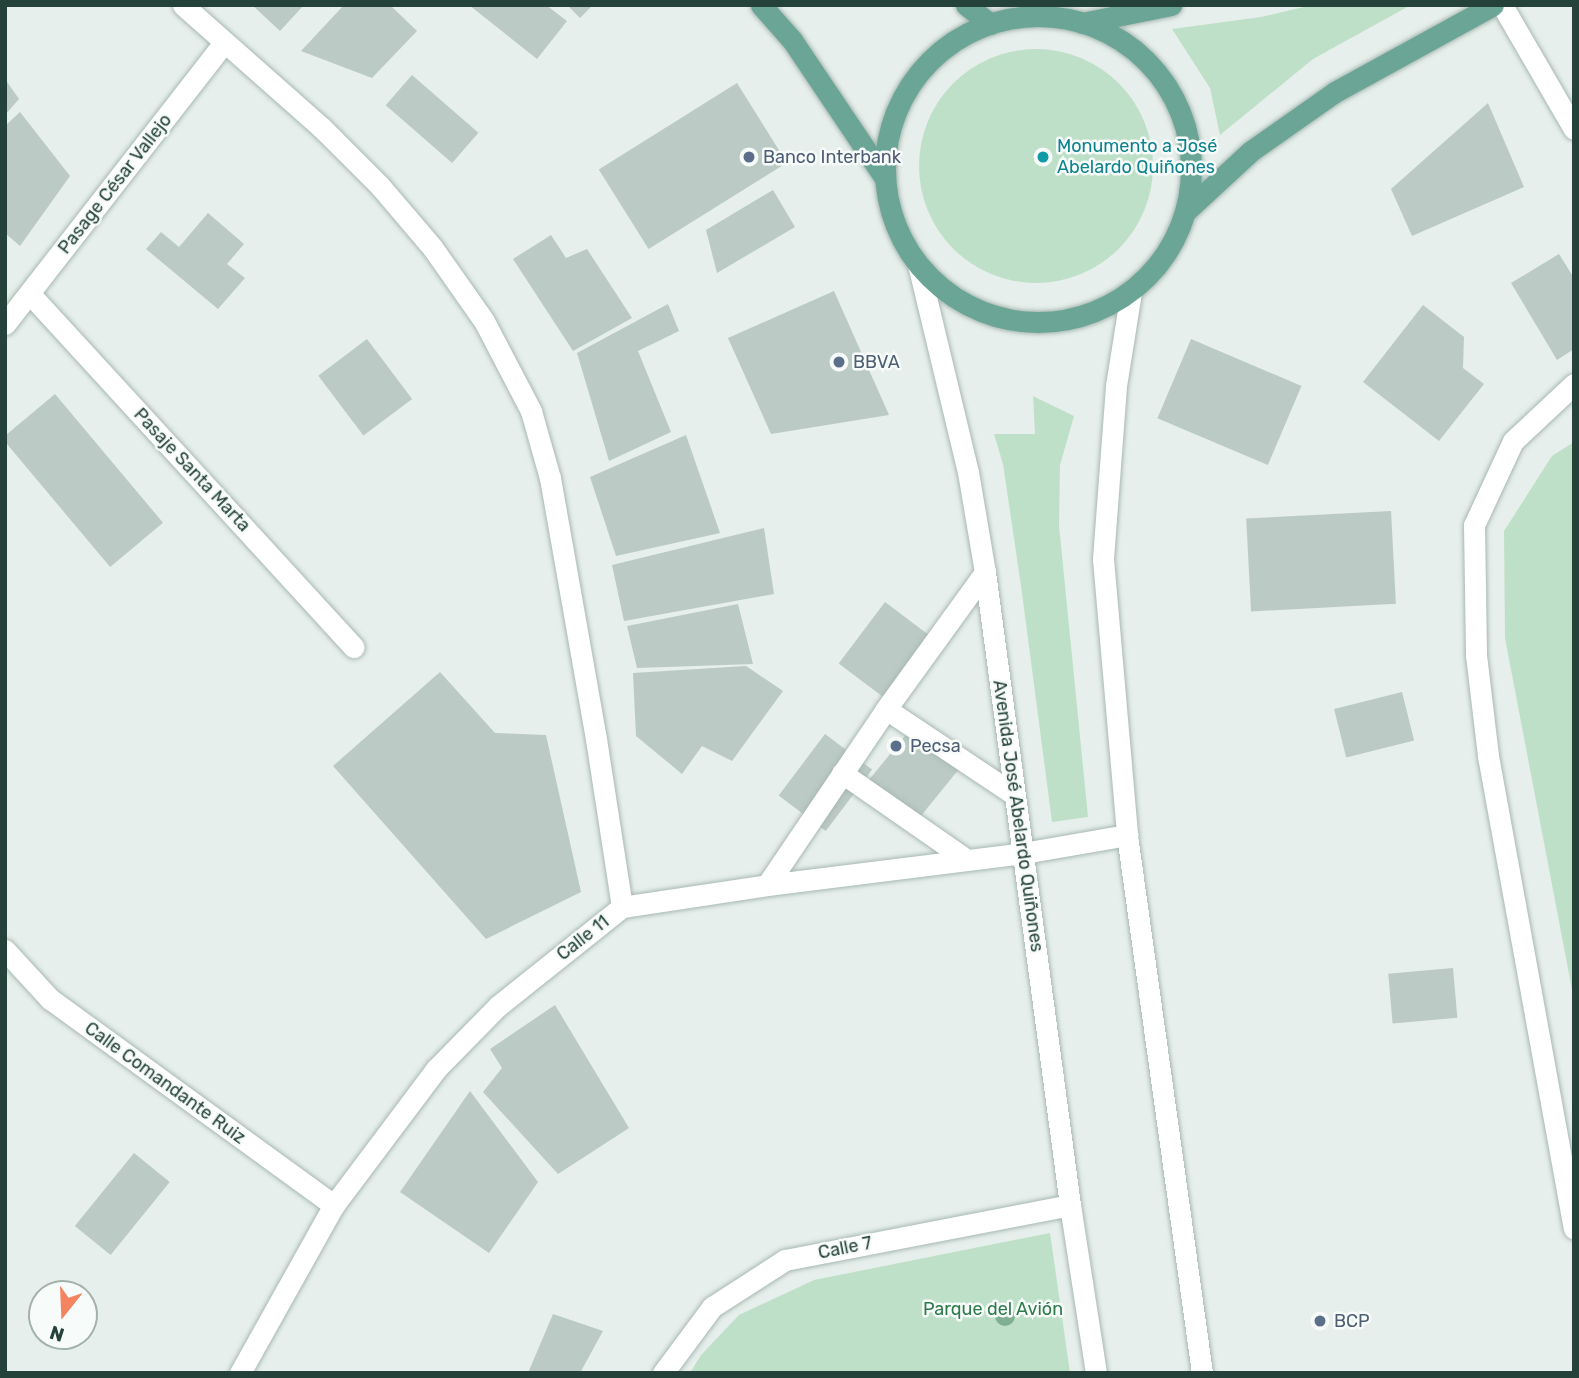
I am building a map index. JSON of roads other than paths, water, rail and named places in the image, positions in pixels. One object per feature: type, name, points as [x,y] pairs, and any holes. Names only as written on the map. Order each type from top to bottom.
[{"type":"main road","points":[[761,5],[792,40],[884,177]]},
{"type":"main road","points":[[966,5],[989,24]]},
{"type":"main road","points":[[1082,23],[1171,5]]},
{"type":"main road","points":[[1186,211],[1251,151],[1335,92],[1493,5]]},
{"type":"main road","points":[[1051,16],[1082,23],[1125,43],[1160,76],[1182,118],[1191,164],[1186,211],[1173,241],[1155,269],[1131,292],[1096,311],[1058,321],[1019,321],[981,311],[946,291],[918,264],[901,238],[889,209],[884,177],[887,140],[895,116],[919,71],[963,35],[989,24],[1020,17],[1051,16]]},
{"type":"street","points":[[183,5],[321,127],[380,186],[432,247],[484,321],[531,411],[554,502],[596,739],[622,907]]},
{"type":"street","points":[[1502,5],[1574,129]]},
{"type":"street","name":"Pasage César Vallejo","points":[[5,324],[224,43]]},
{"type":"street","name":"Avenida José Abelardo Quiñones","points":[[918,264],[968,472],[985,572],[1070,1205],[1096,1373]]},
{"type":"street","points":[[1131,292],[1116,386],[1102,559],[1127,835],[1202,1373]]},
{"type":"street","name":"Pasaje Santa Marta","points":[[30,293],[354,647]]},
{"type":"street","points":[[1574,384],[1513,441],[1474,525],[1476,655],[1488,756],[1574,1228]]},
{"type":"street","points":[[767,885],[886,709],[985,572]]},
{"type":"street","points":[[886,709],[1015,795]]},
{"type":"street","points":[[842,773],[967,860]]},
{"type":"street","name":"Calle 11","points":[[240,1373],[334,1205],[436,1069],[498,1006],[622,907],[767,885],[1023,853],[1127,835]]},
{"type":"street","name":"Calle Comandante Ruiz","points":[[5,950],[50,999],[334,1205]]},
{"type":"street","name":"Calle 7","points":[[663,1373],[712,1307],[785,1261],[1070,1205]]},
{"type":"place","name":"Banco Interbank","points":[[749,157]]},
{"type":"place","name":"Monumento a José Abelardo Quiñones","points":[[1043,157]]},
{"type":"place","name":"BBVA","points":[[839,362]]},
{"type":"place","name":"Pecsa","points":[[896,746]]},
{"type":"place","name":"BCP","points":[[1320,1321]]},
{"type":"park label","name":"Parque del Avión","points":[[993,1309]]}]
